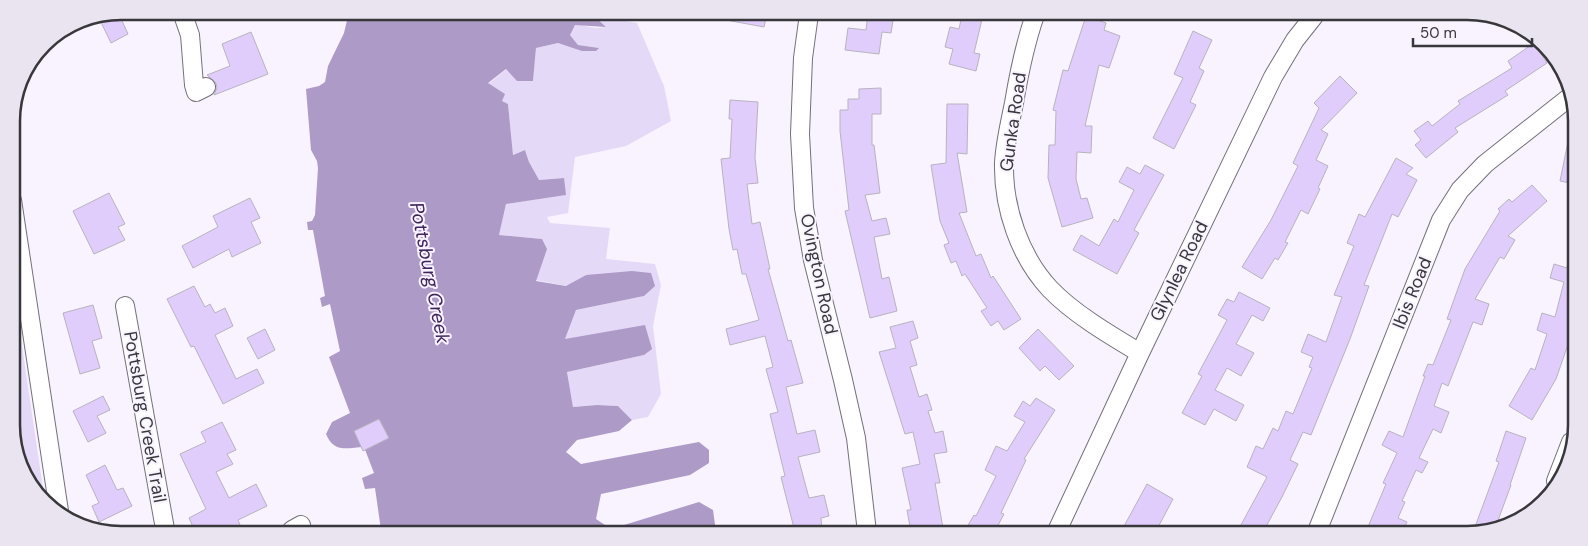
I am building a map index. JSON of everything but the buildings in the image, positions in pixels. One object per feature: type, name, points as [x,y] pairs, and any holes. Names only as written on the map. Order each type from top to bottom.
[{"type":"street","points":[[185,20],[190,35],[196,92],[206,87]]},
{"type":"street","name":"Ovington Road","points":[[808,20],[803,58],[800,134],[804,208],[813,260],[856,438],[866,526]]},
{"type":"street","name":"Gunka Road","points":[[1033,20],[1022,58],[1006,142],[1004,163],[1004,183],[1015,230],[1034,268],[1050,288],[1102,330],[1140,353]]},
{"type":"street","name":"Glynlea Road","points":[[1059,526],[1140,353],[1273,78],[1295,40],[1311,20]]},
{"type":"street","name":"Ibis Road","points":[[1319,526],[1441,220],[1460,190],[1485,164],[1566,100]]},
{"type":"street","points":[[20,253],[58,504]]},
{"type":"street","name":"Pottsburg Creek Trail","points":[[126,306],[164,526]]},
{"type":"shaded area","points":[[598,20],[620,20],[637,23],[664,86],[671,121],[626,146],[575,157],[568,213],[547,217],[550,223],[610,228],[606,259],[655,264],[661,285],[653,326],[661,394],[648,417],[632,420],[618,406],[573,407],[567,372],[644,355],[565,339],[576,310],[644,296],[586,275],[567,286],[535,280],[542,239],[499,235],[506,204],[565,195],[563,178],[538,180],[525,150],[513,155],[508,104],[502,102],[488,84],[507,69],[533,81],[536,48],[558,43],[582,50],[598,48],[578,45],[570,35],[575,24],[596,28],[606,27]]},
{"type":"shaded area","points":[[20,332],[43,489],[30,470],[22,445],[20,425]]},
{"type":"water","name":"Pottsburg Creek","points":[[347,20],[598,20],[606,27],[575,25],[570,35],[578,45],[599,48],[596,51],[582,51],[558,43],[536,48],[533,81],[517,81],[506,69],[488,83],[505,94],[502,101],[508,104],[513,155],[525,150],[539,180],[564,178],[566,195],[506,204],[499,235],[542,239],[547,249],[536,281],[566,286],[586,275],[632,271],[651,273],[655,286],[644,296],[576,310],[565,339],[645,325],[652,349],[644,355],[567,372],[573,407],[618,406],[632,420],[619,431],[577,440],[566,452],[581,464],[699,442],[709,450],[709,463],[690,475],[601,494],[596,519],[606,526],[380,526],[375,488],[365,489],[362,478],[374,473],[364,447],[337,447],[329,440],[326,434],[332,422],[350,413],[329,357],[340,351],[330,304],[322,307],[320,298],[325,296],[313,230],[308,230],[307,222],[312,221],[315,215],[318,168],[317,161],[311,150],[306,89],[319,86],[325,82],[328,66],[344,33]]},
{"type":"water","points":[[699,502],[713,510],[715,526],[621,526]]}]
